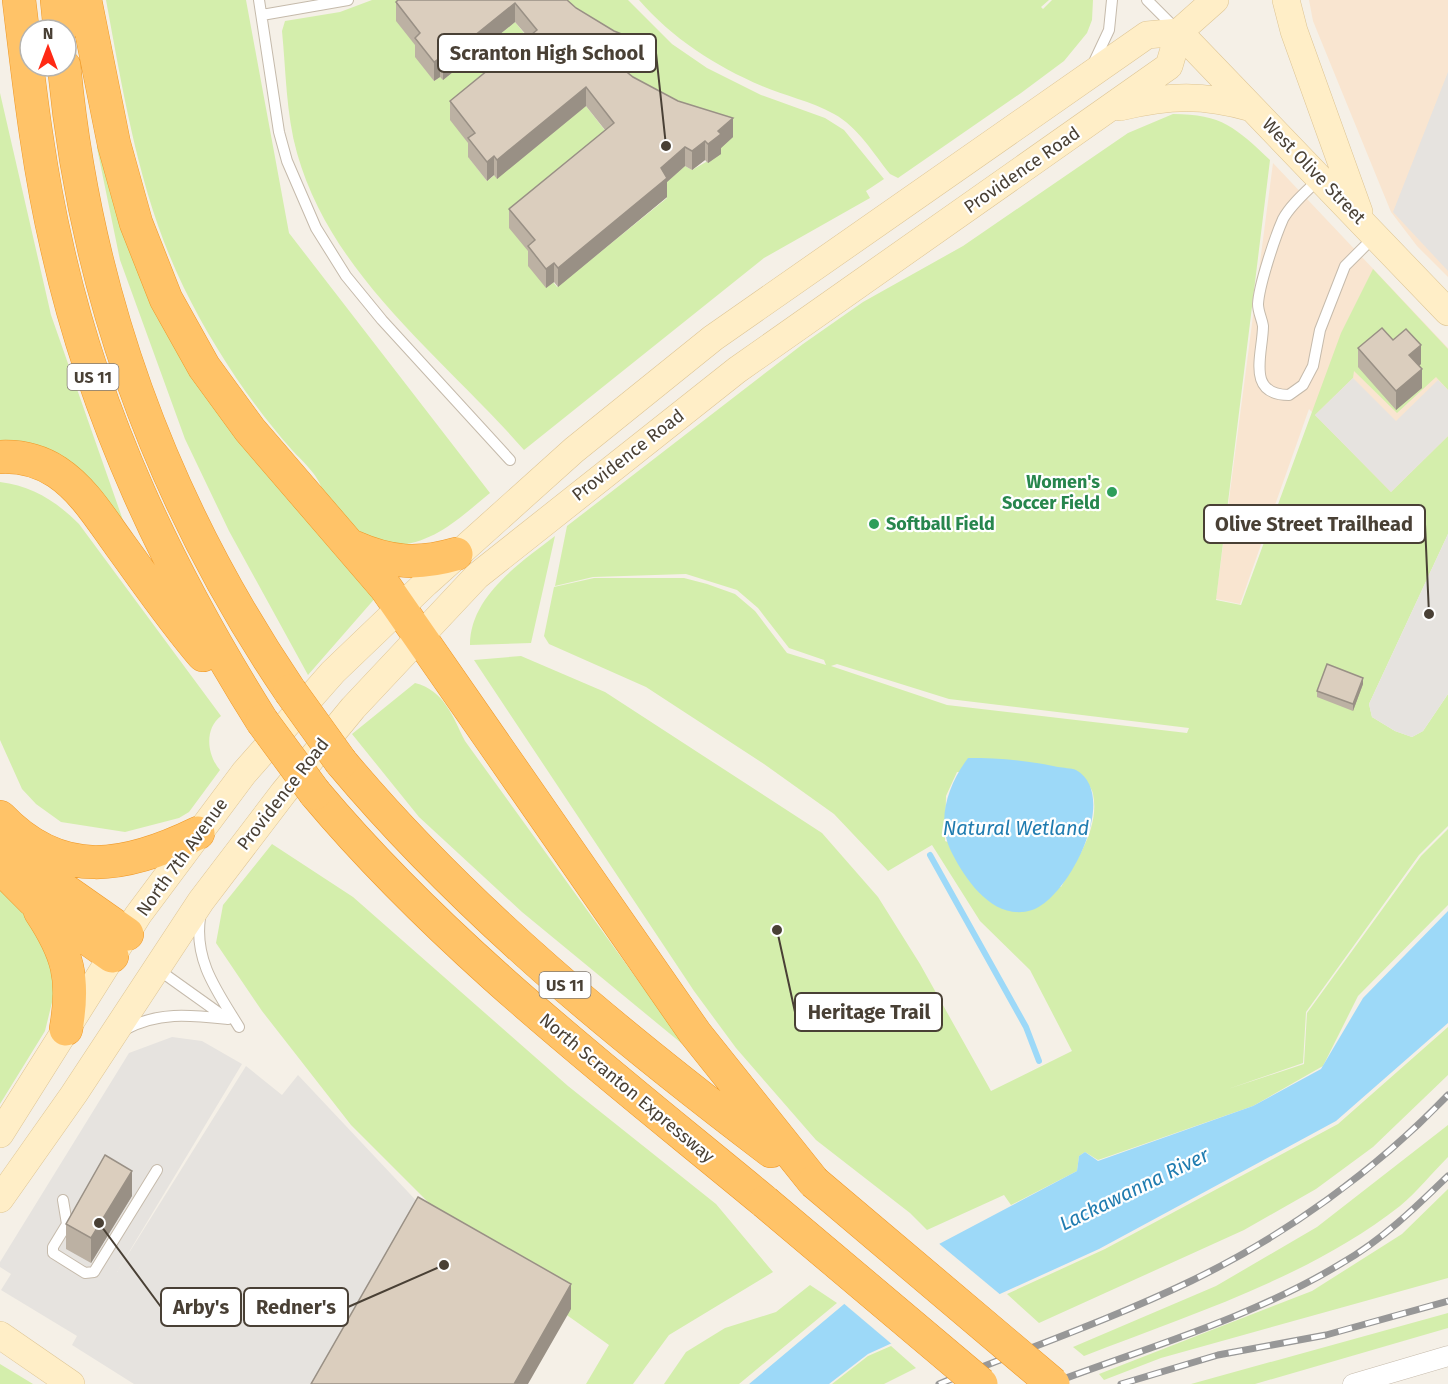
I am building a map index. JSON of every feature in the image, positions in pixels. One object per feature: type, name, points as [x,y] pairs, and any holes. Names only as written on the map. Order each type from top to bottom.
[{"type":"highway","name":"North Scranton Expressway","points":[[19,0],[36,138],[52,225],[70,301],[102,406],[123,461],[168,558],[226,664],[262,721],[315,793],[387,875],[471,956],[981,1384]]},
{"type":"highway","points":[[57,0],[59,18]]},
{"type":"highway","points":[[86,0],[123,183],[166,299],[184,334],[226,400],[350,545],[400,608],[695,1033],[814,1182]]},
{"type":"highway","name":"US 11","points":[[65,78],[71,133],[91,240],[119,344],[156,447],[200,542],[258,643],[341,762],[416,848],[498,926],[693,1091],[814,1182],[1053,1384]]},
{"type":"highway","points":[[0,457],[25,458],[40,463],[69,481],[92,506],[173,619],[262,721]]},
{"type":"highway","points":[[350,545],[373,556],[398,562],[432,561],[456,555]]},
{"type":"highway","points":[[0,817],[10,827],[42,848],[59,856],[93,862],[130,860],[147,856],[198,832]]},
{"type":"highway","points":[[0,824],[15,844],[50,880],[119,945]]},
{"type":"highway","points":[[0,867],[33,900],[55,933],[67,963],[71,993],[66,1029]]},
{"type":"highway","points":[[33,900],[119,945]]},
{"type":"main road","points":[[1179,32],[1215,0]]},
{"type":"main road","points":[[1286,0],[1294,31],[1370,228]]},
{"type":"main road","name":"Providence Road","points":[[156,968],[201,901],[318,749],[419,636],[477,576],[737,370],[1169,66],[1179,32],[1147,35],[781,288],[713,338],[574,450],[400,608]]},
{"type":"main road","name":"West Olive Street","points":[[1179,32],[1370,228],[1448,312]]},
{"type":"main road","points":[[1107,110],[1148,100],[1186,96],[1226,100],[1252,108]]},
{"type":"main road","name":"North 7th Avenue","points":[[0,1134],[119,945],[198,832],[287,722],[400,608]]},
{"type":"main road","points":[[0,1199],[156,968],[119,945]]},
{"type":"main road","points":[[0,1335],[63,1382]]},
{"type":"street","points":[[1353,1384],[1448,1356]]},
{"type":"lane","points":[[259,0],[279,132],[287,161],[316,228],[346,276],[382,320],[510,460]]},
{"type":"lane","points":[[262,15],[348,0]]},
{"type":"lane","points":[[1078,84],[1105,44],[1112,0]]},
{"type":"lane","points":[[1147,0],[1179,32]]},
{"type":"lane","points":[[1320,178],[1284,219],[1260,291],[1258,309],[1263,328],[1259,372],[1261,381],[1269,391],[1289,395],[1303,385],[1313,366],[1320,330],[1345,266],[1370,228]]},
{"type":"lane","points":[[156,968],[239,1027],[209,978],[200,953],[198,929],[201,901]]},
{"type":"lane","points":[[109,1040],[139,1023],[162,1016],[190,1015],[228,1019]]},
{"type":"lane","points":[[63,1200],[67,1224],[53,1247],[53,1253],[85,1273],[94,1272],[157,1170]]},
{"type":"shaded area","points":[[1309,0],[1448,0],[1448,277],[1417,246],[1391,212],[1313,21]]},
{"type":"shaded area","points":[[1448,72],[1448,271],[1393,212]]},
{"type":"shaded area","points":[[1273,163],[1448,348],[1448,439],[1390,495],[1309,409],[1240,604],[1216,599]]},
{"type":"shaded area","points":[[1353,378],[1396,421],[1438,380],[1448,390],[1448,436],[1391,492],[1315,415]]},
{"type":"shaded area","points":[[1448,534],[1448,694],[1423,731],[1412,737],[1395,731],[1372,717],[1369,704]]},
{"type":"shaded area","points":[[172,1037],[202,1041],[242,1064],[117,1272],[246,1066],[282,1095],[298,1075],[424,1209],[323,1384],[134,1384],[72,1345],[77,1336],[1,1290],[11,1274],[0,1267],[0,1262],[129,1053]]},
{"type":"green space","points":[[106,0],[246,0],[289,233],[490,493],[459,519],[437,533],[413,543],[400,545],[399,548],[357,531],[323,494],[315,476],[276,432],[233,373],[184,288],[156,219],[135,147]]},
{"type":"green space","points":[[372,0],[397,0],[406,12],[434,81],[440,77],[443,79],[515,22],[537,49],[475,152],[469,158],[487,181],[586,106],[614,142],[535,259],[557,287],[667,198],[661,187],[685,166],[692,170],[720,154],[678,120],[549,0],[628,0],[672,44],[707,68],[761,95],[825,118],[844,130],[884,179],[866,191],[870,198],[764,258],[524,450],[393,313],[363,277],[336,239],[313,198],[297,153],[287,92],[282,31],[285,21],[340,12]]},
{"type":"green space","points":[[639,0],[1049,0],[1041,7],[1043,9],[1052,0],[1093,0],[1092,20],[1087,33],[1064,61],[898,178],[890,174],[865,141],[843,119],[816,106],[762,86],[711,60],[680,39]]},
{"type":"green space","points":[[0,93],[51,315],[125,526],[73,466],[58,455],[22,442],[0,442]]},
{"type":"green space","points":[[1173,114],[1204,117],[1216,120],[1237,131],[1270,160],[1216,600],[1241,605],[1341,333],[1373,269],[1448,349],[1448,390],[1436,377],[1397,413],[1354,371],[1353,378],[1315,415],[1391,492],[1448,436],[1448,534],[1369,704],[1372,717],[1395,731],[1412,737],[1423,731],[1448,694],[1448,826],[1419,855],[1306,1012],[1303,1063],[1228,1089],[1304,1064],[1307,1013],[1421,856],[1448,829],[1448,905],[1358,996],[1323,1066],[1253,1106],[1098,1160],[1085,1152],[1079,1156],[1077,1171],[1011,1205],[1004,1195],[927,1230],[910,1213],[816,1140],[736,1048],[694,991],[474,660],[521,656],[605,692],[822,833],[878,897],[920,964],[991,1091],[1072,1051],[1030,970],[980,921],[932,845],[888,871],[834,814],[764,764],[646,687],[549,644],[544,636],[554,587],[594,578],[684,578],[735,594],[755,611],[787,653],[826,665],[824,660],[789,648],[758,608],[737,590],[686,574],[593,577],[555,586],[567,526],[803,344],[863,302],[963,246],[1128,133]],"holes":[[[837,664],[949,699],[1189,728],[1187,733],[947,705],[831,666]],[[1076,771],[1092,791],[1093,819],[1086,843],[1061,887],[945,841],[946,796],[957,772]]]},
{"type":"green space","points":[[97,130],[128,237],[377,596],[308,675],[229,531],[185,439],[120,260],[97,148]]},
{"type":"green space","points":[[0,482],[23,487],[43,496],[79,524],[221,716],[212,728],[209,742],[212,757],[220,770],[189,812],[179,818],[125,832],[61,822],[36,804],[22,789],[0,740]]},
{"type":"green space","points":[[555,536],[531,643],[470,645],[472,627],[478,611],[488,596],[513,569]]},
{"type":"green space","points":[[415,683],[433,692],[452,714],[465,741],[686,1047],[522,912],[419,817],[352,734]]},
{"type":"green space","points":[[272,844],[353,897],[568,1086],[716,1204],[773,1272],[669,1335],[633,1384],[586,1384],[609,1345],[430,1218],[433,1207],[351,1125],[262,1011],[216,943],[223,905]]},
{"type":"green space","points":[[0,890],[44,933],[56,986],[45,1031],[0,1104]]},
{"type":"green space","points":[[1448,1027],[1448,1075],[1373,1147],[1316,1189],[1244,1230],[1039,1323],[1007,1294],[1105,1249],[1338,1124]]},
{"type":"green space","points":[[1448,1125],[1448,1157],[1400,1206],[1327,1254],[1248,1292],[1084,1356],[1073,1347],[1216,1286],[1317,1227]]},
{"type":"green space","points":[[1448,1189],[1448,1278],[1161,1358],[1104,1380],[1099,1374],[1312,1291],[1402,1234]]},
{"type":"green space","points":[[810,1285],[837,1303],[739,1384],[664,1384],[686,1352],[725,1328],[776,1312]]},
{"type":"green space","points":[[1448,1313],[1448,1328],[1255,1384],[1191,1384]]},
{"type":"green space","points":[[891,1346],[916,1368],[884,1384],[832,1384],[868,1356]]},
{"type":"green space","points":[[0,1364],[33,1384],[0,1384]]},
{"type":"water","name":"Natural Wetland","points":[[968,758],[1013,760],[1072,769],[1089,783],[1093,801],[1091,822],[1084,845],[1074,867],[1060,887],[1046,902],[1032,910],[1019,912],[994,905],[974,887],[953,855],[945,830],[946,805],[954,780]]},
{"type":"water","name":"Lackawanna River","points":[[1448,911],[1448,1023],[1336,1121],[1099,1249],[868,1354],[829,1384],[749,1384],[862,1289],[922,1253],[1077,1171],[1079,1156],[1085,1152],[1098,1161],[1253,1106],[1321,1069],[1363,998]]},
{"type":"pier","points":[[937,1242],[1002,1296],[894,1346],[842,1302],[895,1261]]},
{"type":"building","points":[[398,0],[567,0],[614,31],[637,40],[628,48],[631,51],[617,64],[633,77],[678,101],[733,118],[718,131],[721,134],[708,144],[705,141],[692,151],[685,147],[661,168],[667,178],[558,268],[554,263],[546,269],[528,246],[535,240],[509,209],[614,123],[586,87],[497,160],[494,156],[487,162],[468,138],[475,133],[450,101],[537,30],[515,3],[443,61],[440,58],[434,62],[415,38],[420,33],[396,2]]},
{"type":"building","points":[[1382,328],[1393,340],[1406,329],[1421,345],[1409,355],[1422,369],[1396,391],[1358,348]]},
{"type":"building","points":[[1327,664],[1363,678],[1353,704],[1317,691]]},
{"type":"building","points":[[105,1155],[132,1171],[91,1238],[66,1224]]},
{"type":"building","points":[[418,1197],[571,1284],[514,1384],[311,1384]]},
{"type":"waterway","points":[[930,855],[1026,1027],[1039,1061]]},
{"type":"railway","points":[[939,1384],[1129,1309],[1226,1263],[1295,1222],[1360,1175],[1420,1123],[1448,1095]]},
{"type":"railway","points":[[1050,1384],[1236,1316],[1308,1282],[1371,1244],[1411,1212],[1448,1176]]},
{"type":"railway","points":[[1121,1384],[1218,1355],[1326,1335],[1448,1301]]},
{"type":"place","name":"Scranton High School","points":[[666,146]]},
{"type":"place","name":"Women's Soccer Field","points":[[1112,492]]},
{"type":"place","name":"Softball Field","points":[[874,524]]},
{"type":"place","name":"Olive Street Trailhead","points":[[1429,614]]},
{"type":"place","name":"Heritage Trail","points":[[777,930]]},
{"type":"place","name":"Arby's","points":[[99,1223]]},
{"type":"place","name":"Redner's","points":[[444,1265]]}]
